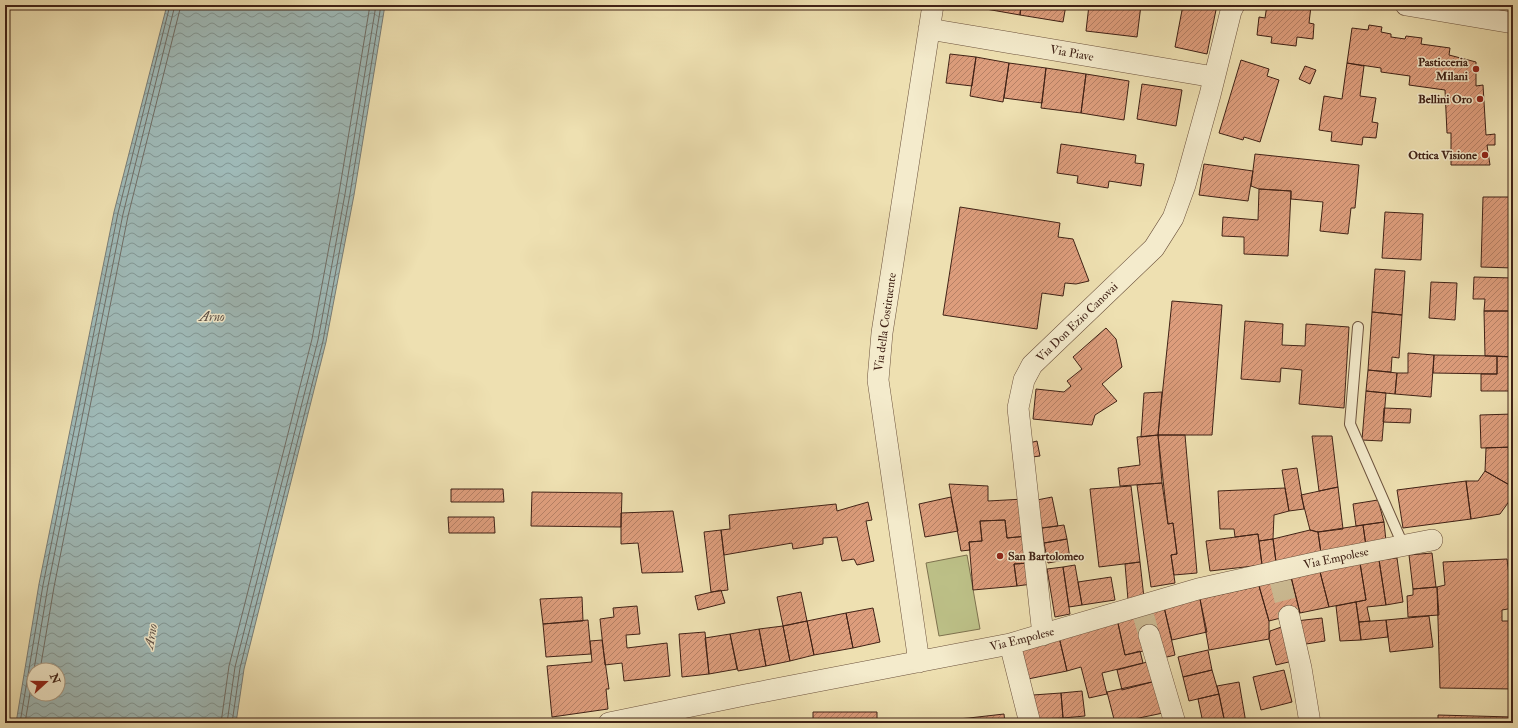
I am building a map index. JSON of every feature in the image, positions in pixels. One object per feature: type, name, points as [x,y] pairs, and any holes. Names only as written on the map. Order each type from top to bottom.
[{"type":"street","name":"Via della Costituente","points":[[919,662],[878,380],[882,333],[934,5]]},
{"type":"street","name":"Via Don Ezio Canovai","points":[[1043,635],[1018,408],[1024,380],[1032,365],[1149,253],[1173,218],[1185,185],[1231,11],[1234,5]]},
{"type":"street","points":[[1406,5],[1513,23]]},
{"type":"street","name":"Via Piave","points":[[929,29],[1214,77]]},
{"type":"street","name":"Via Empolese","points":[[609,723],[1010,644],[1141,610],[1198,589],[1279,575],[1403,545],[1432,540]]},
{"type":"street","points":[[1289,616],[1301,668],[1310,723]]},
{"type":"street","points":[[1149,635],[1175,723]]},
{"type":"street","points":[[1010,644],[1030,723]]},
{"type":"lane","points":[[1358,327],[1350,424],[1403,545]]},
{"type":"green space","points":[[967,555],[980,629],[939,636],[926,563]]},
{"type":"water","name":"Arno","points":[[167,5],[385,5],[354,195],[326,342],[244,669],[236,723],[16,723],[26,663],[26,702],[66,702],[66,662],[26,662],[39,584],[114,212]]},
{"type":"building","points":[[963,5],[1021,5],[1020,15]]},
{"type":"building","points":[[1021,5],[1066,5],[1063,22],[1020,15]]},
{"type":"building","points":[[1089,5],[1141,5],[1137,37],[1086,31]]},
{"type":"building","points":[[1183,5],[1217,5],[1207,54],[1175,47]]},
{"type":"building","points":[[1267,5],[1311,6],[1309,23],[1314,24],[1313,39],[1297,37],[1296,46],[1271,43],[1272,37],[1257,35],[1259,17],[1265,18]]},
{"type":"building","points":[[1369,25],[1382,27],[1381,32],[1391,34],[1391,37],[1405,39],[1406,36],[1422,38],[1421,44],[1450,48],[1449,55],[1476,62],[1476,86],[1483,85],[1486,135],[1495,134],[1495,145],[1487,145],[1490,165],[1451,165],[1451,133],[1447,133],[1445,90],[1409,85],[1410,76],[1381,72],[1381,68],[1347,63],[1352,28],[1368,30]]},
{"type":"building","points":[[950,54],[976,57],[972,86],[946,83]]},
{"type":"building","points":[[976,57],[1009,63],[1003,102],[970,96]]},
{"type":"building","points":[[1241,60],[1269,69],[1267,76],[1279,80],[1260,142],[1244,137],[1243,140],[1219,133]]},
{"type":"building","points":[[1009,63],[1046,68],[1042,103],[1004,98]]},
{"type":"building","points":[[1347,63],[1364,66],[1360,96],[1376,98],[1372,122],[1378,123],[1376,138],[1363,137],[1362,145],[1331,141],[1332,132],[1319,130],[1324,96],[1342,99]]},
{"type":"building","points":[[1305,66],[1316,70],[1310,84],[1299,79]]},
{"type":"building","points":[[1046,68],[1086,74],[1081,113],[1041,108]]},
{"type":"building","points":[[1086,74],[1129,81],[1124,120],[1081,113]]},
{"type":"building","points":[[1142,84],[1182,90],[1176,126],[1137,119]]},
{"type":"building","points":[[1061,144],[1136,155],[1135,163],[1144,164],[1141,186],[1109,181],[1108,188],[1077,183],[1078,176],[1057,173]]},
{"type":"building","points":[[1255,154],[1359,165],[1355,208],[1351,208],[1348,234],[1320,231],[1323,202],[1291,199],[1291,191],[1259,189],[1251,186]]},
{"type":"building","points":[[1204,164],[1253,171],[1248,201],[1199,195]]},
{"type":"building","points":[[1259,189],[1291,191],[1288,256],[1244,254],[1244,237],[1222,236],[1223,217],[1258,220]]},
{"type":"building","points":[[1483,197],[1513,197],[1513,268],[1481,267]]},
{"type":"building","points":[[960,207],[1060,223],[1058,237],[1073,239],[1089,281],[1076,284],[1065,283],[1063,296],[1042,293],[1037,329],[943,315]]},
{"type":"building","points":[[1385,212],[1423,214],[1421,260],[1382,258]]},
{"type":"building","points":[[1375,269],[1405,271],[1402,315],[1372,312]]},
{"type":"building","points":[[1474,277],[1513,278],[1513,311],[1484,311],[1485,299],[1473,299]]},
{"type":"building","points":[[1431,282],[1457,283],[1455,320],[1429,318]]},
{"type":"building","points":[[1172,301],[1222,305],[1212,435],[1158,435]]},
{"type":"building","points":[[1484,311],[1513,311],[1513,357],[1485,356]]},
{"type":"building","points":[[1372,312],[1402,315],[1399,358],[1392,357],[1391,372],[1368,370]]},
{"type":"building","points":[[1245,321],[1283,324],[1282,345],[1305,346],[1306,324],[1349,327],[1344,408],[1299,404],[1302,370],[1281,368],[1280,382],[1241,379]]},
{"type":"building","points":[[1106,328],[1116,339],[1122,367],[1102,384],[1117,401],[1095,415],[1092,425],[1033,419],[1036,389],[1064,392],[1071,386],[1067,381],[1082,369],[1073,357]]},
{"type":"building","points":[[1408,353],[1434,355],[1431,397],[1395,394],[1397,373],[1408,373]]},
{"type":"building","points":[[1434,355],[1497,356],[1497,374],[1433,373]]},
{"type":"building","points":[[1497,356],[1513,357],[1513,391],[1481,391],[1481,374],[1497,374]]},
{"type":"building","points":[[1368,370],[1397,373],[1395,394],[1366,391]]},
{"type":"building","points":[[1366,391],[1386,393],[1382,441],[1362,440]]},
{"type":"building","points":[[1162,392],[1158,435],[1141,437],[1144,393]]},
{"type":"building","points":[[1384,408],[1411,409],[1410,423],[1383,422]]},
{"type":"building","points":[[1513,414],[1513,447],[1481,448],[1480,415]]},
{"type":"building","points":[[1158,435],[1162,483],[1120,486],[1118,468],[1140,465],[1137,437]]},
{"type":"building","points":[[1158,435],[1185,435],[1197,573],[1174,575],[1171,555],[1177,554],[1173,523],[1168,524]]},
{"type":"building","points":[[1312,436],[1332,436],[1338,487],[1319,491]]},
{"type":"building","points":[[1037,441],[1040,456],[1032,457],[1029,443]]},
{"type":"building","points":[[1513,447],[1513,487],[1485,471],[1486,448]]},
{"type":"building","points":[[1297,468],[1304,509],[1289,511],[1282,470]]},
{"type":"building","points":[[1485,471],[1513,487],[1513,496],[1500,514],[1471,519],[1466,481],[1478,481]]},
{"type":"building","points":[[1466,481],[1471,519],[1403,528],[1397,490]]},
{"type":"building","points":[[1162,483],[1168,524],[1173,523],[1177,554],[1171,555],[1175,583],[1151,587],[1137,485]]},
{"type":"building","points":[[949,484],[988,486],[988,501],[1024,499],[1028,536],[1007,538],[1005,520],[980,521],[982,541],[969,542],[970,550],[961,551]]},
{"type":"building","points":[[1131,486],[1140,562],[1099,567],[1090,489]]},
{"type":"building","points":[[1338,487],[1343,529],[1318,532],[1310,530],[1301,495]]},
{"type":"building","points":[[1285,488],[1289,511],[1274,515],[1273,539],[1259,541],[1258,534],[1235,537],[1234,529],[1220,529],[1218,491]]},
{"type":"building","points":[[451,489],[503,489],[504,502],[451,502]]},
{"type":"building","points":[[532,492],[622,493],[621,527],[531,526]]},
{"type":"building","points":[[951,497],[958,531],[925,537],[919,504]]},
{"type":"building","points":[[1052,497],[1058,526],[1042,528],[1037,500]]},
{"type":"building","points":[[1378,500],[1384,522],[1356,526],[1353,504]]},
{"type":"building","points":[[868,502],[872,520],[866,521],[874,561],[857,565],[854,559],[842,561],[837,537],[823,538],[823,544],[793,549],[792,543],[724,555],[721,530],[730,529],[729,515],[836,504],[837,511]]},
{"type":"building","points":[[673,511],[683,572],[642,573],[638,543],[621,544],[621,513]]},
{"type":"building","points":[[448,517],[494,517],[495,533],[449,533]]},
{"type":"building","name":"San Bartolomeo","points":[[1005,520],[1007,538],[1028,536],[1030,563],[1014,564],[1017,586],[973,590],[969,542],[982,541],[980,521]]},
{"type":"building","points":[[1384,522],[1386,541],[1366,546],[1363,525]]},
{"type":"building","points":[[1064,525],[1067,539],[1044,543],[1042,528]]},
{"type":"building","points":[[1363,525],[1366,546],[1321,553],[1318,532]]},
{"type":"building","points":[[721,530],[728,590],[711,592],[704,532]]},
{"type":"building","points":[[1310,530],[1318,532],[1321,553],[1276,562],[1273,539]]},
{"type":"building","points":[[1258,534],[1262,565],[1210,571],[1206,541]]},
{"type":"building","points":[[1067,539],[1070,559],[1048,563],[1044,543]]},
{"type":"building","points":[[1273,539],[1276,562],[1262,565],[1259,541]]},
{"type":"building","points":[[1432,553],[1436,587],[1413,589],[1409,555]]},
{"type":"building","points":[[1397,558],[1403,602],[1386,605],[1379,560]]},
{"type":"building","points":[[1507,559],[1513,608],[1502,610],[1502,621],[1513,621],[1513,689],[1440,688],[1437,587],[1445,585],[1443,562]]},
{"type":"building","points":[[1379,560],[1386,605],[1367,607],[1370,621],[1359,622],[1356,602],[1366,600],[1360,563]]},
{"type":"building","points":[[1140,562],[1144,598],[1128,600],[1125,564]]},
{"type":"building","points":[[1030,563],[1032,584],[1017,586],[1014,564]]},
{"type":"building","points":[[1360,563],[1366,600],[1329,607],[1319,568]]},
{"type":"building","points":[[1075,565],[1082,605],[1069,607],[1063,567]]},
{"type":"building","points":[[1063,567],[1070,614],[1055,617],[1047,569]]},
{"type":"building","points":[[1319,568],[1329,607],[1300,613],[1291,577]]},
{"type":"building","points":[[1111,577],[1115,600],[1082,605],[1078,582]]},
{"type":"building","points":[[1291,577],[1300,613],[1269,621],[1259,586]]},
{"type":"building","points":[[1259,586],[1269,621],[1269,639],[1209,650],[1200,599]]},
{"type":"building","points":[[1437,587],[1439,615],[1408,617],[1407,596],[1413,595],[1413,589]]},
{"type":"building","points":[[721,590],[725,603],[698,610],[695,596]]},
{"type":"building","points":[[801,592],[807,621],[783,626],[777,597]]},
{"type":"building","points":[[582,597],[583,621],[543,624],[540,599]]},
{"type":"building","points":[[1200,599],[1207,632],[1172,640],[1164,607]]},
{"type":"building","points":[[1356,602],[1361,640],[1340,641],[1336,606]]},
{"type":"building","points":[[637,606],[640,634],[626,635],[627,648],[667,643],[670,676],[624,681],[622,663],[605,665],[600,619],[614,617],[613,608]]},
{"type":"building","points":[[1164,607],[1175,655],[1159,659],[1147,613]]},
{"type":"building","points":[[873,608],[880,642],[853,648],[846,613]]},
{"type":"building","points":[[846,613],[853,648],[814,655],[807,621]]},
{"type":"building","points":[[1147,613],[1152,635],[1148,650],[1125,655],[1117,619]]},
{"type":"building","points":[[1429,616],[1433,647],[1390,652],[1386,620]]},
{"type":"building","points":[[1322,618],[1325,641],[1300,645],[1296,621]]},
{"type":"building","points":[[1117,619],[1125,655],[1140,651],[1143,663],[1102,673],[1107,694],[1089,698],[1081,667],[1067,671],[1059,637]]},
{"type":"building","points":[[588,620],[591,654],[546,657],[543,624]]},
{"type":"building","points":[[1386,620],[1388,637],[1361,640],[1359,622]]},
{"type":"building","points":[[807,621],[814,655],[790,661],[783,626]]},
{"type":"building","points":[[1287,625],[1297,660],[1276,665],[1269,639],[1270,631]]},
{"type":"building","points":[[783,626],[790,661],[766,666],[759,629]]},
{"type":"building","points":[[759,629],[766,666],[738,671],[730,634]]},
{"type":"building","points":[[705,632],[709,674],[682,677],[679,634]]},
{"type":"building","points":[[730,634],[737,669],[709,674],[705,638]]},
{"type":"building","points":[[1059,637],[1067,671],[1028,679],[1021,649]]},
{"type":"building","points":[[602,640],[609,689],[606,689],[608,709],[552,717],[547,666],[592,662],[590,641]]},
{"type":"building","points":[[1208,650],[1212,670],[1183,677],[1178,657]]},
{"type":"building","points":[[1151,661],[1156,681],[1122,690],[1117,670]]},
{"type":"building","points":[[1212,670],[1219,694],[1189,701],[1183,677]]},
{"type":"building","points":[[1284,670],[1292,702],[1261,710],[1253,677]]},
{"type":"building","points":[[1156,681],[1163,713],[1115,723],[1107,692]]},
{"type":"building","points":[[1239,682],[1246,723],[1225,723],[1217,686]]},
{"type":"building","points":[[1082,691],[1085,716],[1063,718],[1061,693]]},
{"type":"building","points":[[1061,693],[1063,718],[1036,719],[1033,695]]},
{"type":"building","points":[[1219,694],[1225,723],[1203,723],[1198,699]]},
{"type":"building","points":[[813,712],[877,712],[877,723],[813,723]]},
{"type":"building","points":[[1004,714],[1005,723],[969,723],[969,718]]},
{"type":"building","points":[[1438,715],[1512,717],[1512,723],[1438,723]]},
{"type":"building","points":[[969,718],[969,723],[945,723],[945,720]]},
{"type":"building","points":[[721,719],[722,723],[701,723]]},
{"type":"building","points":[[945,720],[945,723],[910,723],[910,722]]},
{"type":"tunnel","points":[[1280,580],[1289,616]]},
{"type":"tunnel","points":[[1143,614],[1149,635]]},
{"type":"place","name":"Pasticceria Milani","points":[[1476,69]]},
{"type":"place","name":"Bellini Oro","points":[[1480,99]]},
{"type":"place","name":"Ottica Visione","points":[[1485,155]]},
{"type":"place","name":"San Bartolomeo","points":[[1000,556]]}]
